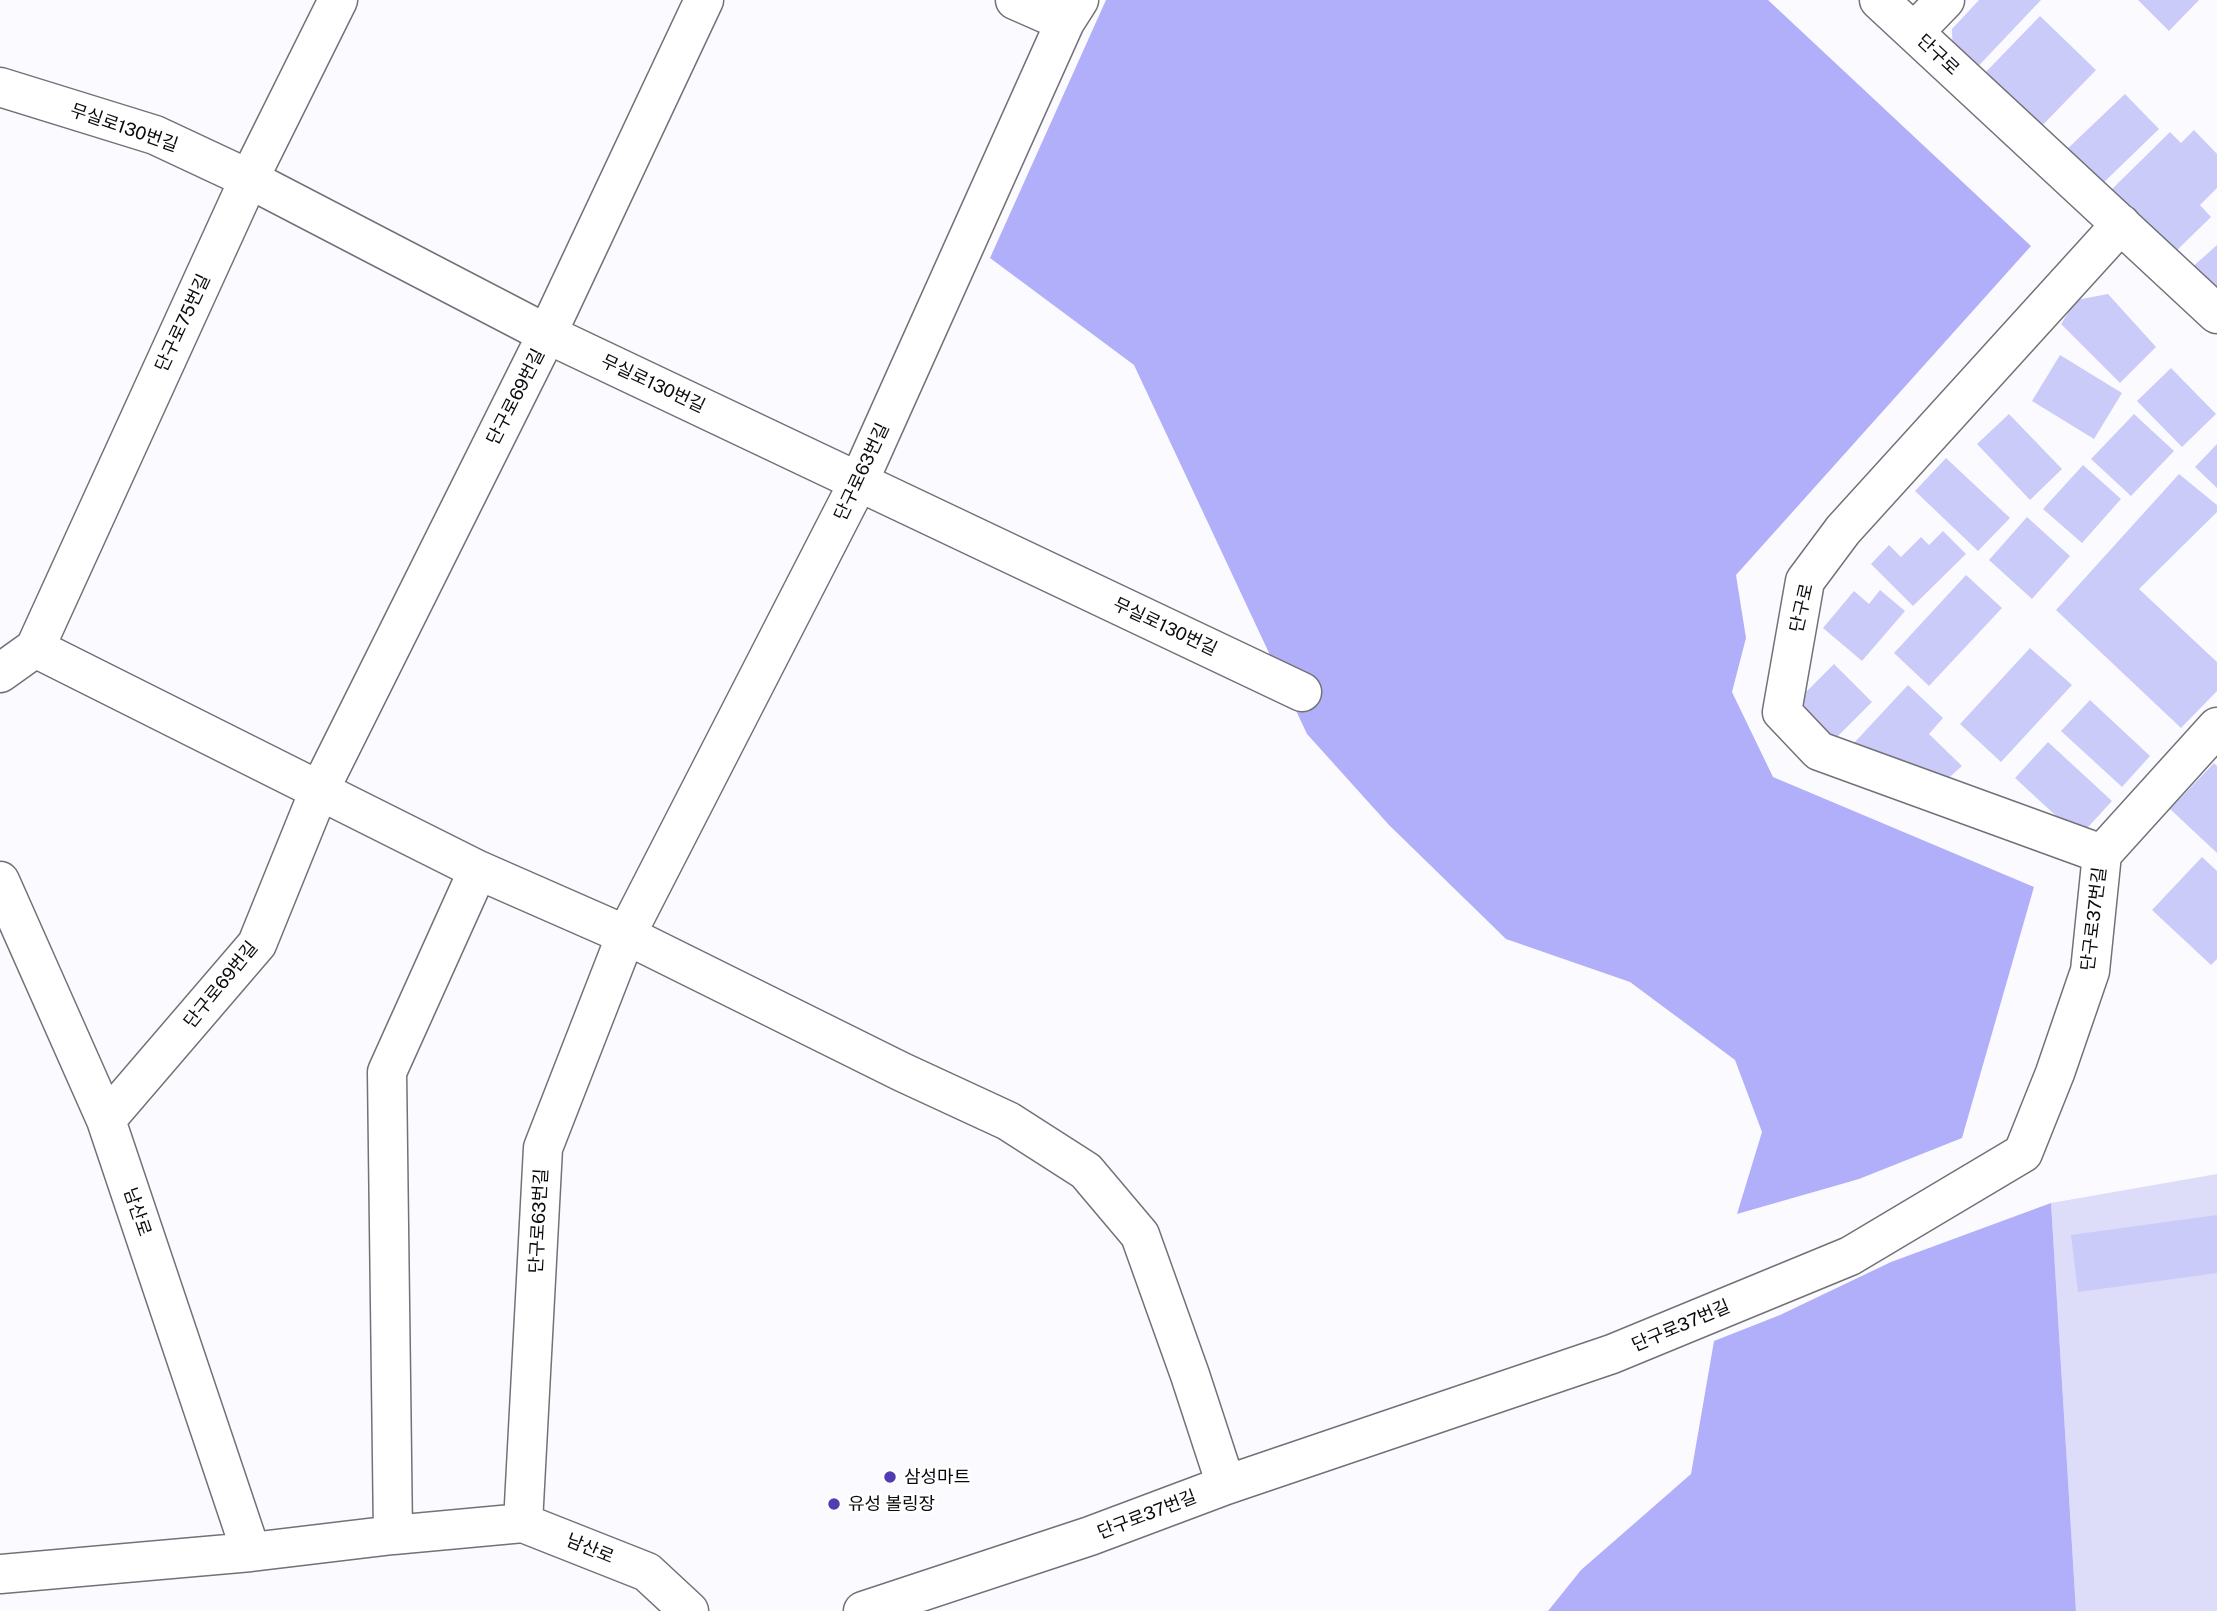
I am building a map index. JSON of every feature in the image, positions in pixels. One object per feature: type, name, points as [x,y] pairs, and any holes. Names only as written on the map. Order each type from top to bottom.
[{"type":"street","name":"단구로75번길","points":[[0,673],[35,648],[249,179],[338,0]]},
{"type":"street","name":"단구로69번길","points":[[106,1120],[257,944],[319,790],[547,334],[704,0]]},
{"type":"street","points":[[1015,0],[1072,11]]},
{"type":"street","name":"단구로","points":[[1879,0],[2217,313]]},
{"type":"street","points":[[1914,32],[1945,0]]},
{"type":"street","name":"단구로63번길","points":[[523,1523],[543,1148],[626,935],[859,481],[1072,11]]},
{"type":"street","name":"무실로130번길","points":[[0,88],[155,135],[249,179],[547,334],[1302,692]]},
{"type":"street","name":"단구로","points":[[2102,854],[1819,751],[1782,712],[1805,581],[1843,530],[2121,224]]},
{"type":"street","points":[[35,648],[478,870],[626,935],[902,1072],[1008,1121],[1086,1171],[1140,1235],[1226,1485]]},
{"type":"street","name":"단구로37번길","points":[[863,1611],[1090,1536],[1226,1485],[1612,1354],[1850,1256],[2023,1153],[2055,1073],[2090,971],[2102,854],[2217,727]]},
{"type":"street","points":[[393,1535],[387,1072],[478,870]]},
{"type":"street","name":"남산로","points":[[0,881],[106,1120],[251,1552]]},
{"type":"street","name":"남산로","points":[[0,1574],[251,1552],[523,1523],[647,1572],[689,1611]]},
{"type":"shaded area","points":[[1106,0],[1768,0],[2031,246],[1736,575],[1746,638],[1732,692],[1773,777],[2034,887],[1962,1138],[1859,1179],[1737,1214],[1762,1132],[1735,1060],[1630,982],[1506,939],[1389,825],[1307,734],[1134,365],[990,258]]},
{"type":"shaded area","points":[[2217,1174],[2217,1611],[2076,1611],[2051,1203]]},
{"type":"shaded area","points":[[2051,1203],[2076,1611],[1548,1611],[1581,1570],[1691,1474],[1714,1341],[1780,1315],[1891,1262]]},
{"type":"building","points":[[1979,0],[2041,0],[1969,76],[1953,63],[1952,29]]},
{"type":"building","points":[[2138,0],[2199,0],[2169,31]]},
{"type":"building","points":[[2040,16],[2096,70],[2036,132],[1980,78]]},
{"type":"building","points":[[2125,94],[2159,129],[2099,187],[2065,151]]},
{"type":"building","points":[[2194,130],[2217,154],[2217,188],[2200,205],[2211,217],[2173,254],[2110,191],[2170,132],[2181,143]]},
{"type":"building","points":[[2217,245],[2217,301],[2189,270]]},
{"type":"building","points":[[2108,294],[2156,347],[2120,383],[2061,324],[2076,300]]},
{"type":"building","points":[[2060,355],[2122,393],[2094,439],[2032,401]]},
{"type":"building","points":[[2171,368],[2216,414],[2182,447],[2137,401]]},
{"type":"building","points":[[2009,414],[2062,469],[2030,500],[1977,444]]},
{"type":"building","points":[[2134,414],[2174,451],[2131,496],[2091,459]]},
{"type":"building","points":[[2217,444],[2217,488],[2195,467]]},
{"type":"building","points":[[1946,458],[2010,518],[1978,551],[1915,491]]},
{"type":"building","points":[[2083,465],[2121,499],[2082,543],[2043,509]]},
{"type":"building","points":[[2179,474],[2217,505],[2217,512],[2139,589],[2217,662],[2217,691],[2181,728],[2056,610]]},
{"type":"building","points":[[2027,517],[2070,556],[2032,599],[1989,560]]},
{"type":"building","points":[[1943,531],[1966,554],[1913,606],[1871,564],[1889,545],[1901,557],[1921,537],[1929,545]]},
{"type":"building","points":[[1966,575],[2002,608],[1929,686],[1894,653]]},
{"type":"building","points":[[1880,590],[1905,611],[1862,661],[1823,628],[1854,591],[1869,604]]},
{"type":"building","points":[[2030,648],[2072,685],[2001,762],[1960,724]]},
{"type":"building","points":[[1834,664],[1872,702],[1829,745],[1791,707]]},
{"type":"building","points":[[1908,685],[1943,718],[1929,734],[1962,766],[1943,783],[1854,743]]},
{"type":"building","points":[[2090,700],[2150,756],[2122,787],[2061,731]]},
{"type":"building","points":[[2048,742],[2112,801],[2079,837],[2015,778]]},
{"type":"building","points":[[2214,763],[2217,766],[2217,853],[2170,809]]},
{"type":"building","points":[[2202,857],[2217,871],[2217,959],[2211,965],[2152,910]]},
{"type":"building","points":[[2217,1215],[2217,1273],[2078,1292],[2071,1235]]},
{"type":"place","name":"삼성마트","points":[[890,1477]]},
{"type":"place","name":"유성 볼링장","points":[[834,1504]]}]
